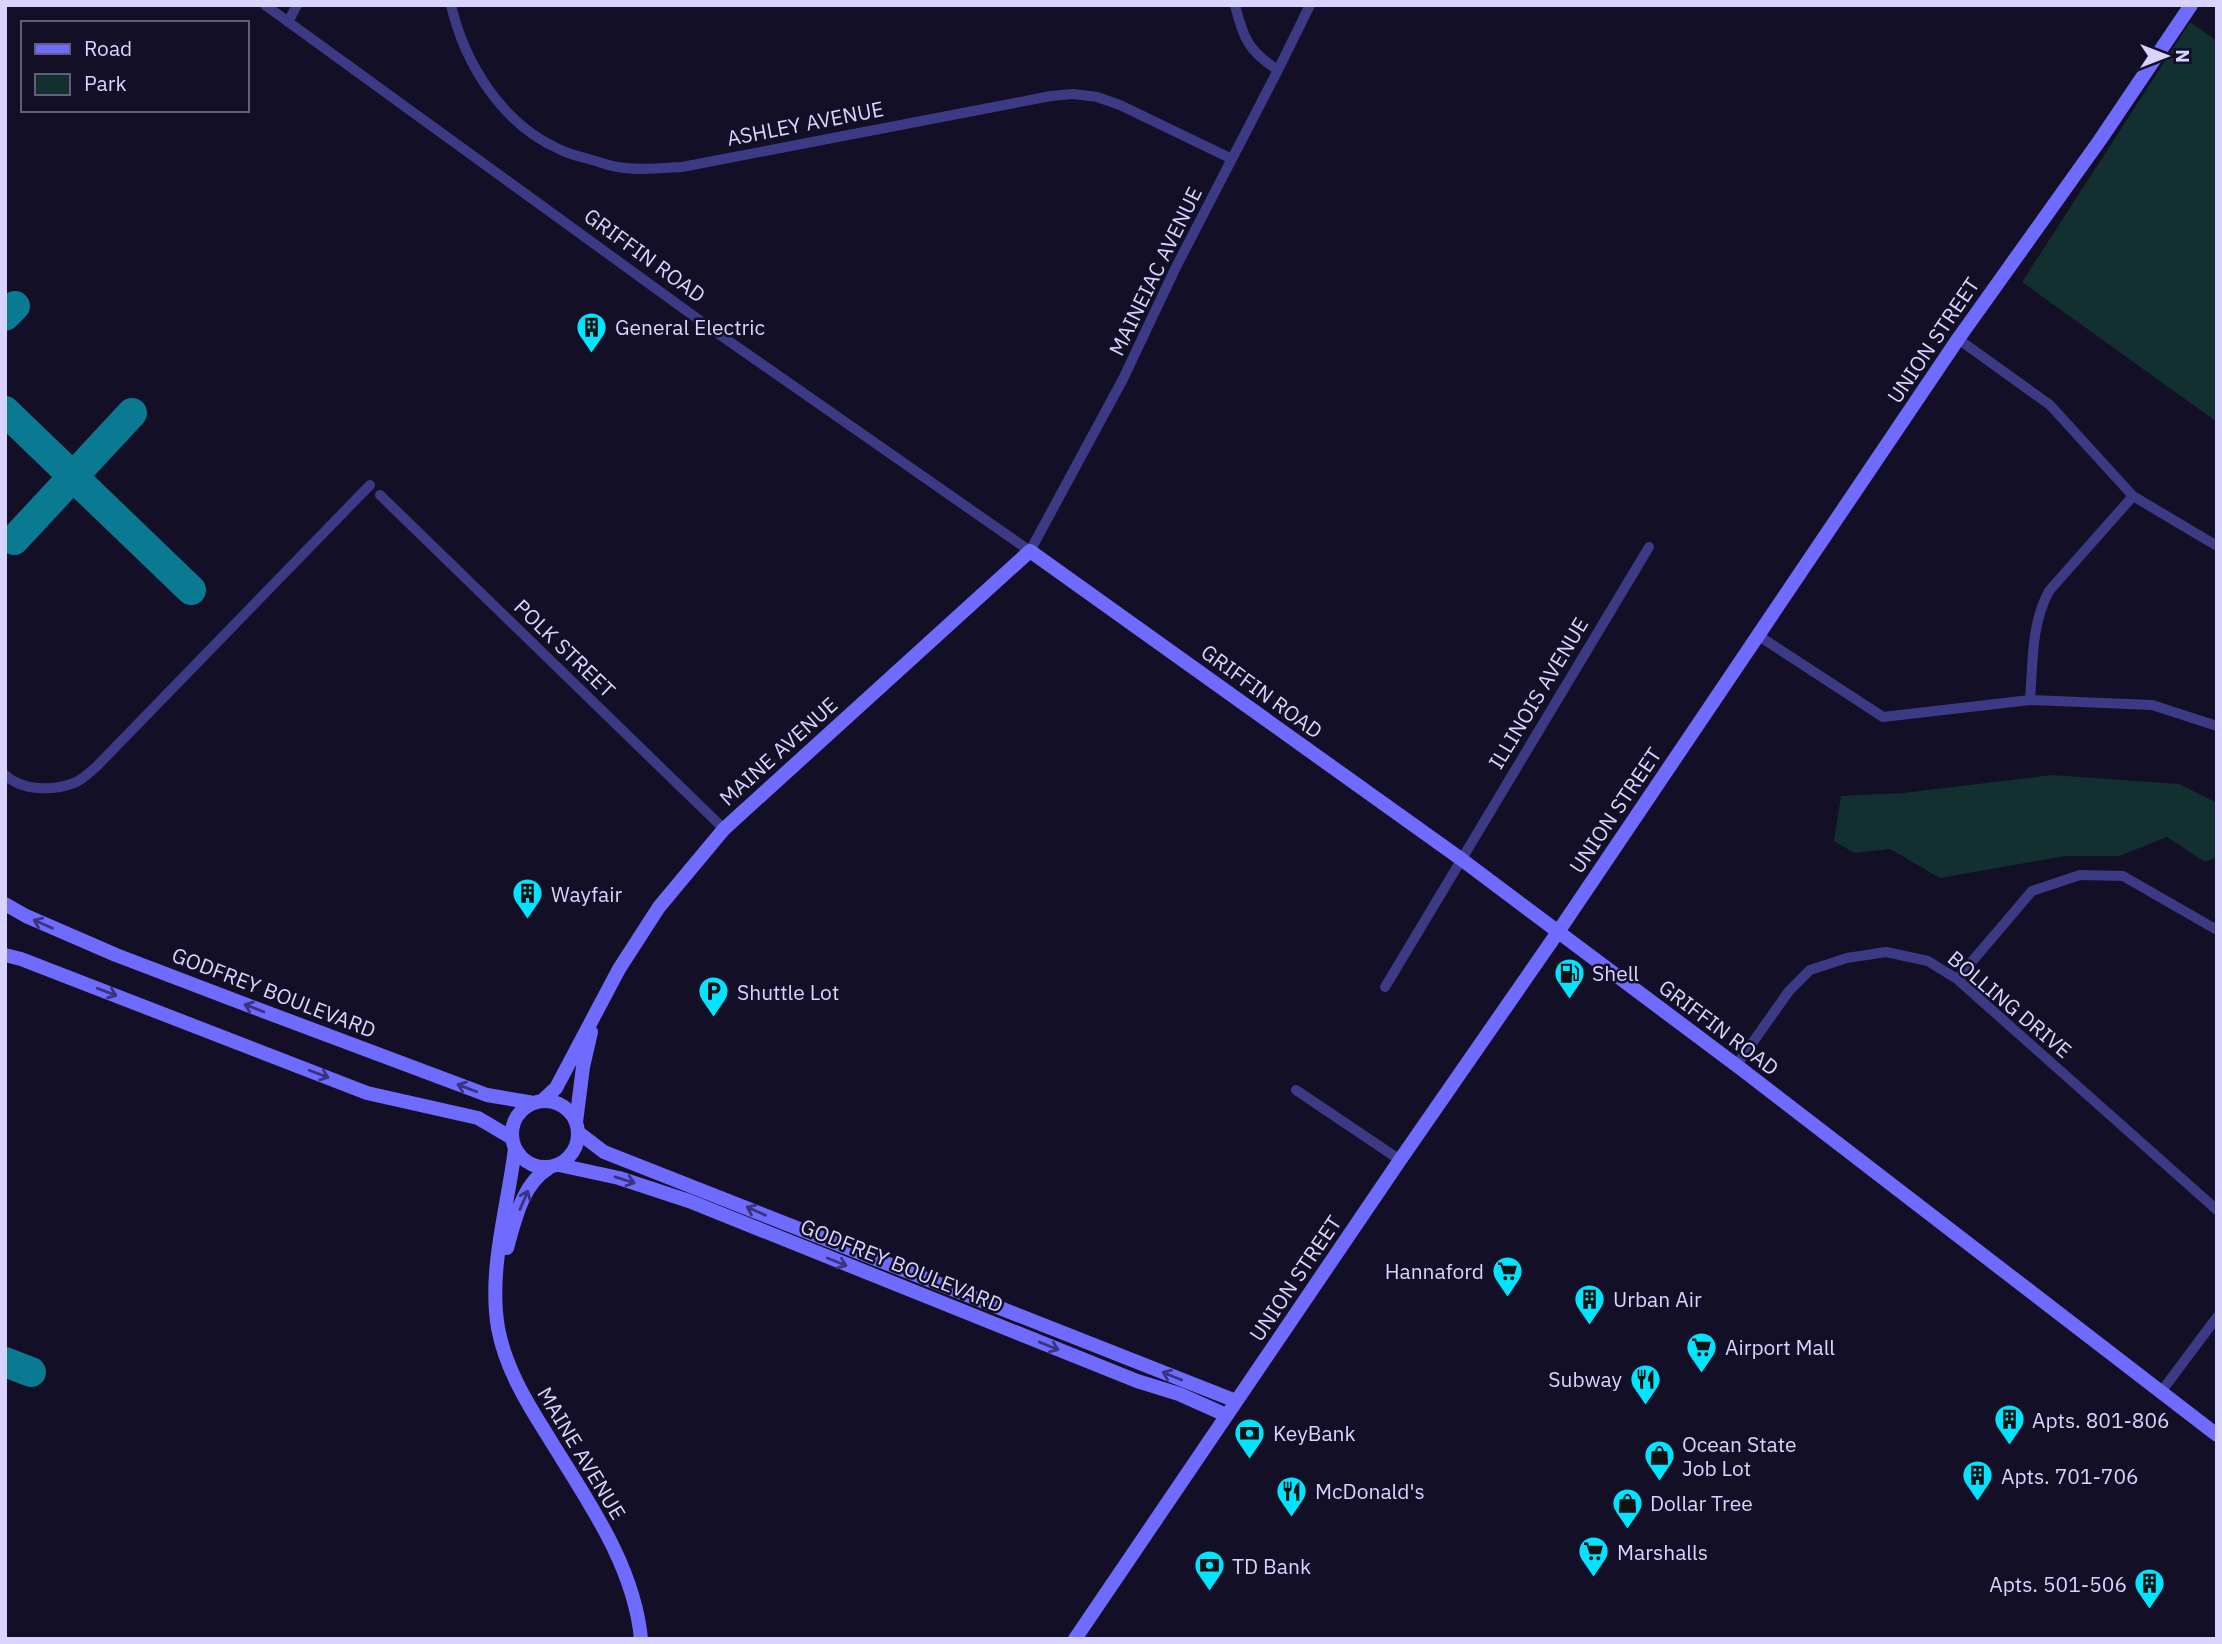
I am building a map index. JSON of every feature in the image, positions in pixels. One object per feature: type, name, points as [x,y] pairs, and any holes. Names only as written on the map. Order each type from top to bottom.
[{"type":"street","name":"GRIFFIN ROAD","points":[[265,5],[713,330],[1030,551],[1461,859],[2217,1435]]},
{"type":"street","points":[[288,22],[297,5]]},
{"type":"street","name":"ASHLEY AVENUE","points":[[451,5],[462,43],[478,75],[502,106],[541,139],[561,151],[618,167],[682,167],[1073,94],[1097,97],[1121,105],[1232,159]]},
{"type":"street","points":[[1235,5],[1250,47],[1262,60],[1278,70]]},
{"type":"street","name":"MAINEIAC AVENUE","points":[[1030,551],[1123,379],[1175,267],[1310,5]]},
{"type":"street","name":"UNION STREET","points":[[1075,1639],[1759,636],[1958,338],[2100,139],[2190,5]]},
{"type":"street","points":[[1958,338],[2050,405],[2133,496],[2217,546]]},
{"type":"street","points":[[5,775],[12,781],[29,786],[51,788],[77,782],[97,766],[370,485]]},
{"type":"street","name":"POLK STREET","points":[[380,495],[724,830]]},
{"type":"street","points":[[2030,700],[2037,624],[2042,604],[2049,591],[2133,496]]},
{"type":"street","name":"ILLINOIS AVENUE","points":[[1385,987],[1649,547]]},
{"type":"street","name":"MAINE AVENUE","points":[[538,1102],[556,1088],[619,969],[659,907],[724,830],[1030,551]]},
{"type":"street","points":[[1759,636],[1884,717],[2030,700],[2152,705],[2217,726]]},
{"type":"street","points":[[1957,979],[2032,891],[2080,874],[2123,876],[2217,930]]},
{"type":"street","name":"GODFREY BOULEVARD","points":[[5,904],[26,916],[116,955],[487,1095],[538,1102]]},
{"type":"street","name":"BOLLING DRIVE","points":[[1736,1066],[1789,991],[1810,970],[1847,958],[1886,952],[1928,961],[1957,979],[2217,1210]]},
{"type":"street","points":[[5,955],[367,1093],[478,1118],[513,1143],[521,1157],[529,1164],[539,1167],[554,1166],[573,1152],[577,1128],[570,1112],[562,1105],[538,1102],[519,1113],[514,1121],[513,1143]]},
{"type":"street","name":"MAINE AVENUE","points":[[577,1128],[593,1017]]},
{"type":"street","points":[[1296,1090],[1400,1160]]},
{"type":"street","name":"GODFREY BOULEVARD","points":[[577,1128],[604,1152],[1236,1401]]},
{"type":"street","name":"MAINE AVENUE","points":[[513,1143],[496,1286],[498,1326],[503,1350],[527,1404],[608,1536],[631,1594],[641,1639]]},
{"type":"street","name":"MAINE AVENUE","points":[[496,1286],[521,1204],[538,1175],[554,1166]]},
{"type":"street","name":"GODFREY BOULEVARD","points":[[554,1166],[619,1178],[689,1201],[1137,1381],[1179,1394],[1226,1415]]},
{"type":"street","points":[[2161,1392],[2217,1317]]},
{"type":"green space","points":[[2190,22],[2217,41],[2217,422],[2022,282]]},
{"type":"green space","points":[[2052,775],[2179,784],[2217,803],[2217,857],[2205,862],[2167,837],[2119,856],[2065,856],[1940,878],[1890,849],[1854,853],[1834,841],[1841,796],[1903,793]]},
{"type":"taxiway","points":[[5,316],[15,306]]},
{"type":"taxiway","points":[[5,411],[191,590]]},
{"type":"taxiway","points":[[14,540],[132,413]]},
{"type":"taxiway","points":[[5,1362],[31,1372]]},
{"type":"place","name":"General Electric","points":[[592,354]]},
{"type":"place","name":"Wayfair","points":[[528,921]]},
{"type":"place","name":"Shell","points":[[1569,1000]]},
{"type":"place","name":"Shuttle Lot","points":[[714,1019]]},
{"type":"place","name":"Hannaford","points":[[1507,1298]]},
{"type":"place","name":"Urban Air","points":[[1590,1326]]},
{"type":"place","name":"Airport Mall","points":[[1702,1374]]},
{"type":"place","name":"Subway","points":[[1645,1406]]},
{"type":"place","name":"Apts. 801-806","points":[[2009,1447]]},
{"type":"place","name":"KeyBank","points":[[1250,1460]]},
{"type":"place","name":"Ocean State Job Lot","points":[[1659,1483]]},
{"type":"place","name":"Apts. 701-706","points":[[1978,1503]]},
{"type":"place","name":"McDonald's","points":[[1292,1518]]},
{"type":"place","name":"Dollar Tree","points":[[1627,1530]]},
{"type":"place","name":"Marshalls","points":[[1594,1579]]},
{"type":"place","name":"TD Bank","points":[[1209,1593]]},
{"type":"place","name":"Apts. 501-506","points":[[2150,1611]]}]
